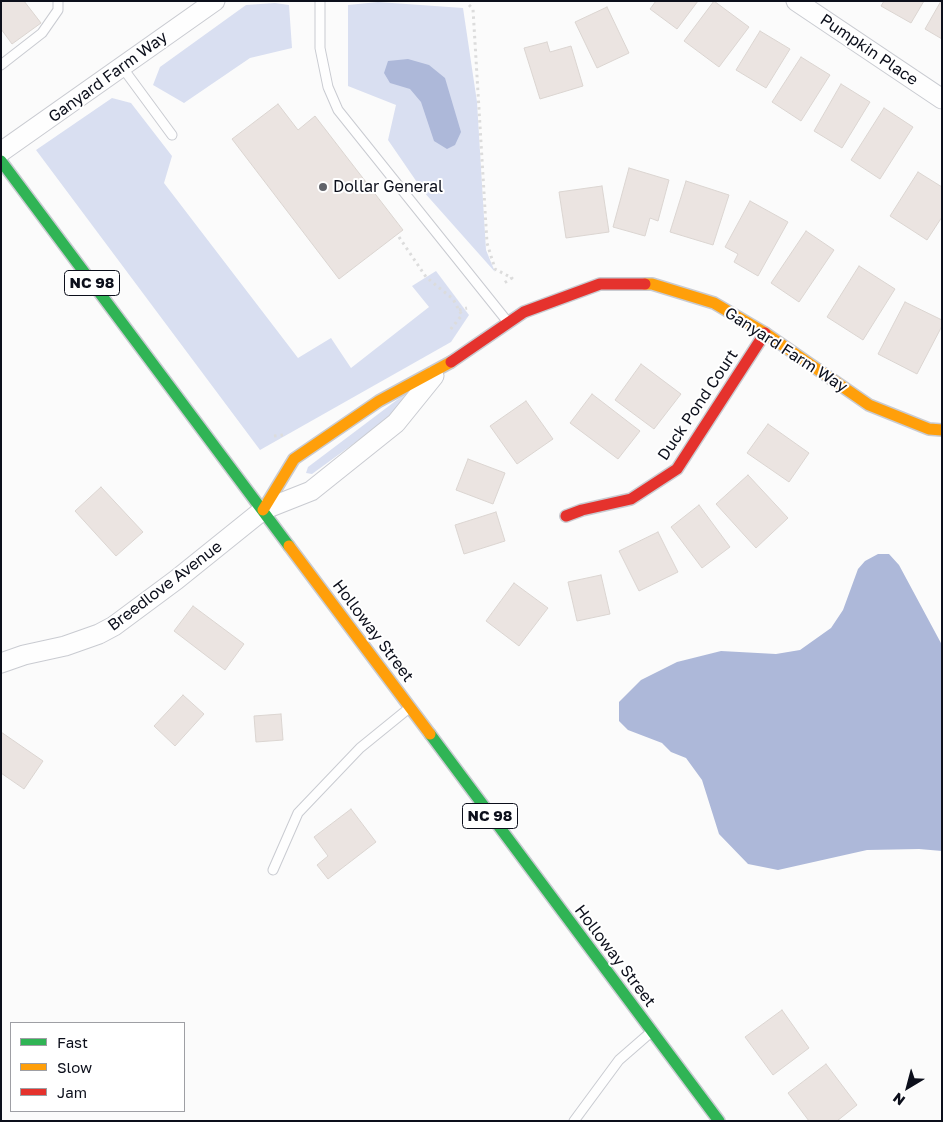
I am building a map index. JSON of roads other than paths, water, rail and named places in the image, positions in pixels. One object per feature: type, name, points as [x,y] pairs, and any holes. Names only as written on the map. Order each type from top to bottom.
[{"type":"main road","name":"Holloway Street","points":[[1,161],[718,1121]]},
{"type":"main road","name":"Ganyard Farm Way","points":[[263,510],[294,459],[379,401],[438,372],[524,312],[600,284],[652,284],[714,303],[765,333],[869,405],[929,430],[942,430]]},
{"type":"main road","name":"Duck Pond Court","points":[[566,516],[582,510],[631,499],[677,469],[765,333]]},
{"type":"street","name":"Ganyard Farm Way","points":[[1,152],[215,1]]},
{"type":"street","name":"Pumpkin Place","points":[[796,1],[942,99]]},
{"type":"street","name":"Ganyard Farm Way","points":[[263,510],[311,491],[396,423],[438,372]]},
{"type":"street","name":"Breedlove Avenue","points":[[1,663],[24,655],[65,646],[99,634],[176,580],[263,510]]},
{"type":"lane","points":[[1,65],[42,33],[58,10],[58,1]]},
{"type":"lane","points":[[320,1],[320,48],[328,87],[338,110],[509,323]]},
{"type":"lane","points":[[122,67],[172,135]]},
{"type":"lane","points":[[273,870],[298,813],[360,748],[410,708]]},
{"type":"lane","points":[[574,1121],[619,1060],[652,1032]]},
{"type":"water","points":[[408,59],[429,65],[445,78],[461,132],[455,145],[447,149],[434,141],[421,102],[410,89],[390,83],[384,73],[388,61]]},
{"type":"water","points":[[878,554],[889,554],[899,565],[942,645],[942,851],[919,849],[867,850],[778,870],[748,864],[719,834],[702,780],[686,758],[671,752],[662,743],[628,730],[619,721],[619,702],[641,680],[677,662],[721,651],[776,654],[800,650],[831,628],[843,610],[858,569],[865,561]]},
{"type":"place","name":"Dollar General","points":[[323,187]]}]
